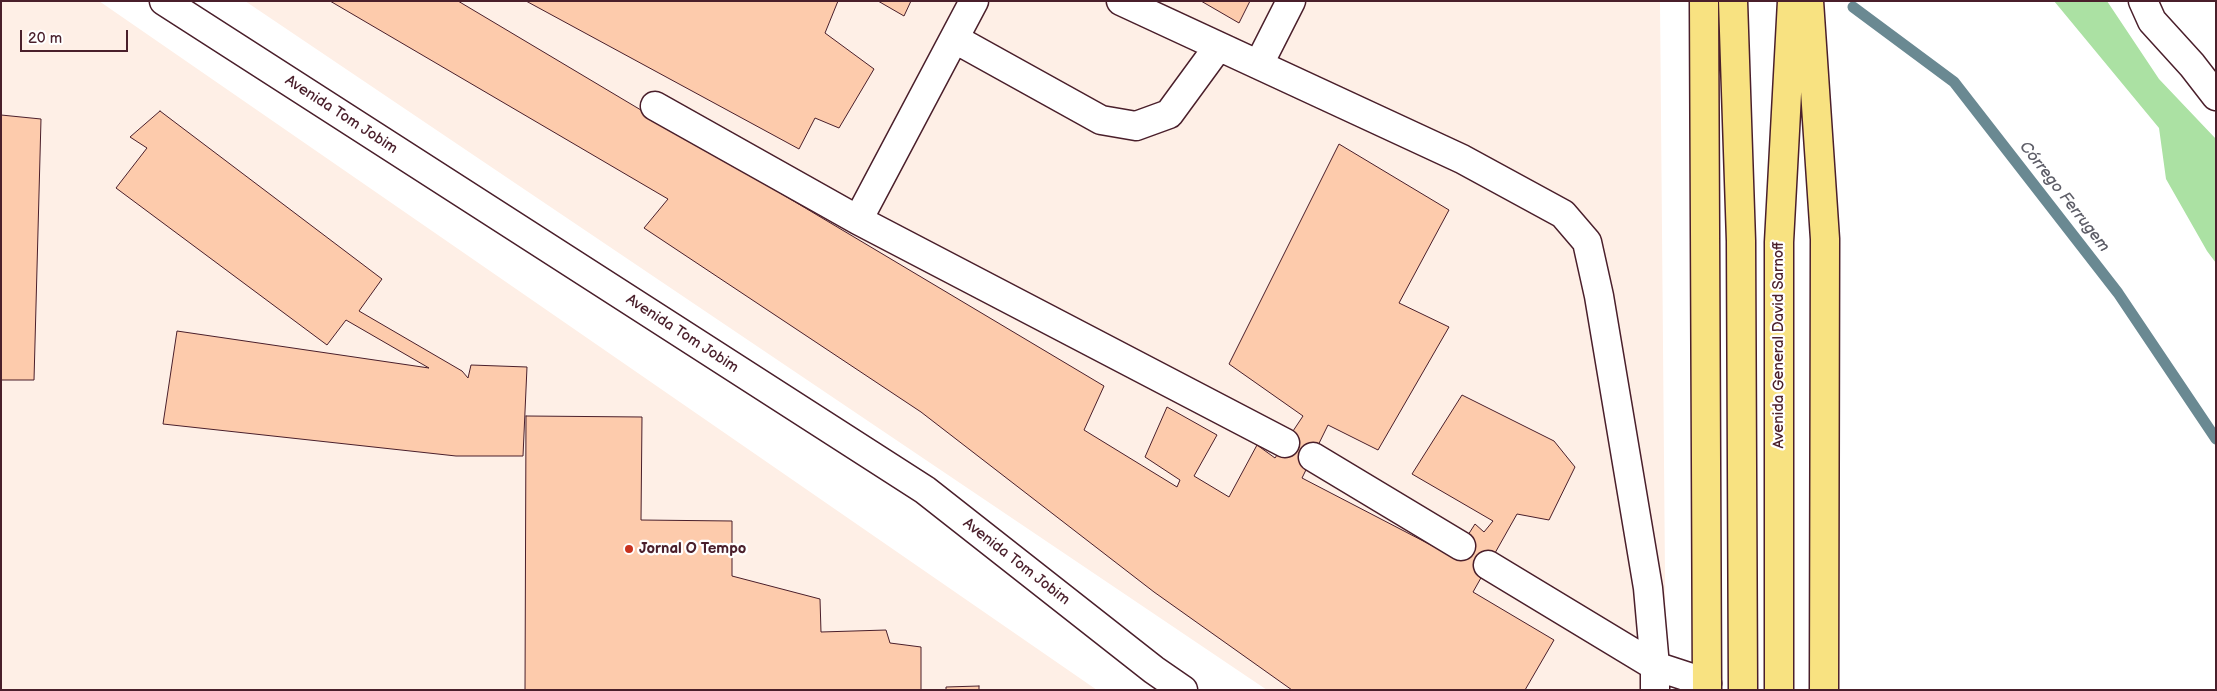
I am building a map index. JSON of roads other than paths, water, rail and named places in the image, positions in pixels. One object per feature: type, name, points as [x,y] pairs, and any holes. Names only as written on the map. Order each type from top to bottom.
[{"type":"main road","points":[[1704,1],[1707,686]]},
{"type":"main road","points":[[1733,1],[1741,241],[1743,690]]},
{"type":"main road","name":"Avenida General David Sarnoff","points":[[1779,690],[1779,242],[1792,1]]},
{"type":"main road","points":[[1809,1],[1825,239],[1824,690]]},
{"type":"street","name":"Avenida Tom Jobim","points":[[164,1],[925,490],[1154,680],[1183,690]]},
{"type":"street","points":[[858,220],[974,1]]},
{"type":"street","points":[[1121,1],[1471,164],[1563,214],[1587,242],[1599,296],[1648,588],[1655,678]]},
{"type":"street","points":[[1259,64],[1291,1]]},
{"type":"street","points":[[2143,1],[2152,21],[2216,95]]},
{"type":"street","points":[[955,39],[1101,120],[1136,126],[1170,114],[1218,47]]},
{"type":"street","points":[[655,106],[858,220],[1285,443]]},
{"type":"street","points":[[1313,457],[1461,546]]},
{"type":"street","points":[[1488,565],[1655,678],[1707,686]]},
{"type":"waterway","name":"Córrego Ferrugem","points":[[1853,7],[1954,82],[2118,293],[2216,439]]},
{"type":"place","name":"Jornal O Tempo","points":[[629,549]]}]
